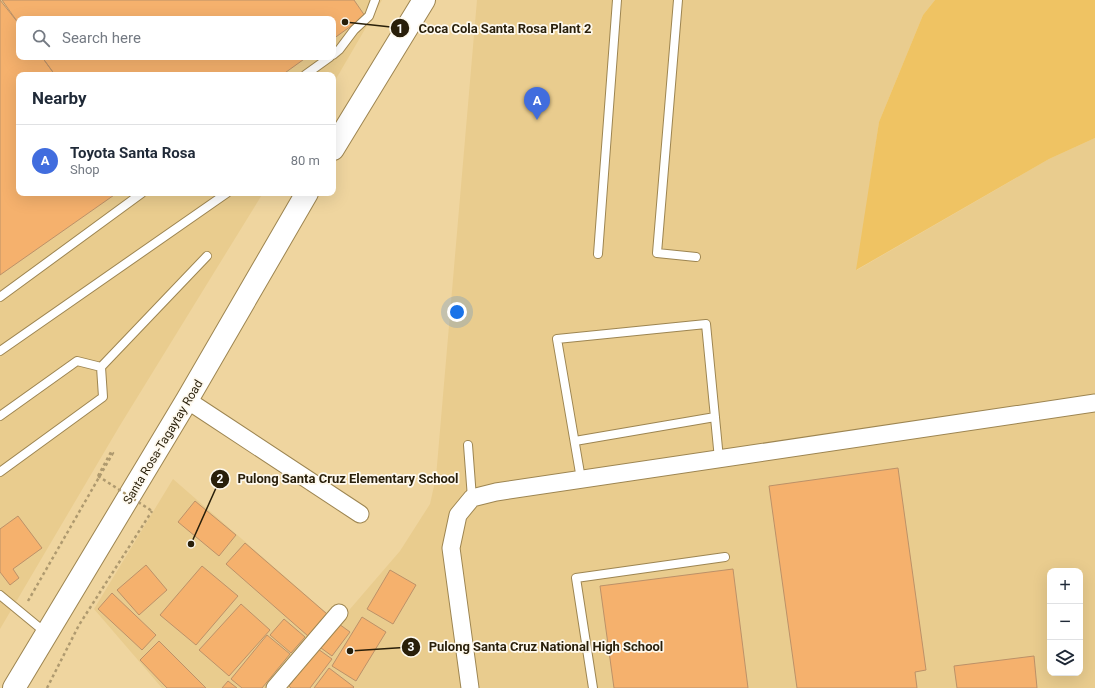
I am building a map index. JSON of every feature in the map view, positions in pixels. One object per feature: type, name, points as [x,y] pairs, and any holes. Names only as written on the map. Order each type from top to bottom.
[{"type":"main road","points":[[336,139],[424,0]]},
{"type":"main road","name":"Santa Rosa-Tagaytay Road","points":[[14,688],[188,400],[305,196]]},
{"type":"street","points":[[188,400],[360,514]]},
{"type":"street","points":[[470,688],[451,548],[458,514],[472,498],[496,492],[581,479],[1095,403]]},
{"type":"street","points":[[276,688],[339,614]]},
{"type":"lane","points":[[336,52],[354,30],[370,16],[375,0]]},
{"type":"lane","points":[[598,254],[617,0]]},
{"type":"lane","points":[[678,0],[657,254],[696,257]]},
{"type":"lane","points":[[308,72],[326,60]]},
{"type":"lane","points":[[0,297],[138,196]]},
{"type":"lane","points":[[0,351],[223,196]]},
{"type":"lane","points":[[0,472],[103,397],[101,367],[207,256]]},
{"type":"lane","points":[[581,479],[557,339],[706,324],[719,459]]},
{"type":"lane","points":[[0,416],[77,361],[101,367]]},
{"type":"lane","points":[[575,441],[715,417]]},
{"type":"lane","points":[[468,445],[472,498]]},
{"type":"lane","points":[[593,688],[576,578],[725,557]]},
{"type":"lane","points":[[0,595],[48,634]]},
{"type":"path","points":[[21,613],[114,454],[111,452],[98,476],[152,511],[79,625],[47,688]]},
{"type":"shaded area","points":[[0,0],[382,0],[336,79],[336,72],[16,72],[16,196],[261,196],[119,427],[0,629]]},
{"type":"shaded area","points":[[477,0],[935,0],[923,15],[879,122],[857,270],[1049,159],[1095,138],[1095,688],[282,688],[400,551],[430,504],[436,477]]},
{"type":"shaded area","points":[[935,0],[1095,0],[1095,138],[1049,159],[856,270],[879,122],[923,15]]},
{"type":"shaded area","points":[[173,479],[329,615],[267,688],[162,688],[94,609]]},
{"type":"building","points":[[0,0],[16,20],[16,60],[44,60],[53,72],[16,72],[16,196],[113,196],[0,275]]},
{"type":"building","points":[[2,0],[354,0],[365,16],[336,37],[336,16],[16,16],[16,20]]},
{"type":"building","points":[[44,60],[303,60],[286,72],[53,72]]},
{"type":"building","points":[[898,468],[926,670],[915,672],[917,688],[797,688],[769,486]]},
{"type":"building","points":[[195,501],[236,535],[219,556],[178,522]]},
{"type":"building","points":[[18,516],[42,548],[13,569],[19,578],[10,585],[0,572],[0,529]]},
{"type":"building","points":[[245,543],[327,614],[308,636],[226,564]]},
{"type":"building","points":[[146,565],[167,590],[139,615],[117,590]]},
{"type":"building","points":[[202,566],[238,596],[196,645],[160,615]]},
{"type":"building","points":[[733,569],[748,688],[614,688],[600,586]]},
{"type":"building","points":[[390,570],[416,585],[393,624],[367,609]]},
{"type":"building","points":[[112,593],[156,635],[142,650],[98,609]]},
{"type":"building","points":[[241,604],[270,630],[229,676],[199,650]]},
{"type":"building","points":[[362,617],[386,632],[356,681],[332,666]]},
{"type":"building","points":[[284,619],[305,637],[291,653],[270,635]]},
{"type":"building","points":[[339,624],[350,632],[332,656],[321,648]]},
{"type":"building","points":[[267,635],[290,654],[262,688],[242,688],[231,679]]},
{"type":"building","points":[[159,641],[206,688],[167,688],[140,660]]},
{"type":"building","points":[[318,649],[332,659],[310,688],[291,688],[289,686]]},
{"type":"building","points":[[1034,656],[1037,688],[957,688],[954,666]]},
{"type":"building","points":[[329,668],[354,687],[314,688]]},
{"type":"building","points":[[228,681],[237,688],[222,688]]},
{"type":"place","name":"Coca Cola Santa Rosa Plant 2","points":[[345,22]]},
{"type":"place","name":"Toyota Santa Rosa","points":[[537,120]]},
{"type":"place","name":"Pulong Santa Cruz Elementary School","points":[[191,544]]},
{"type":"place","name":"Pulong Santa Cruz National High School","points":[[350,651]]}]
